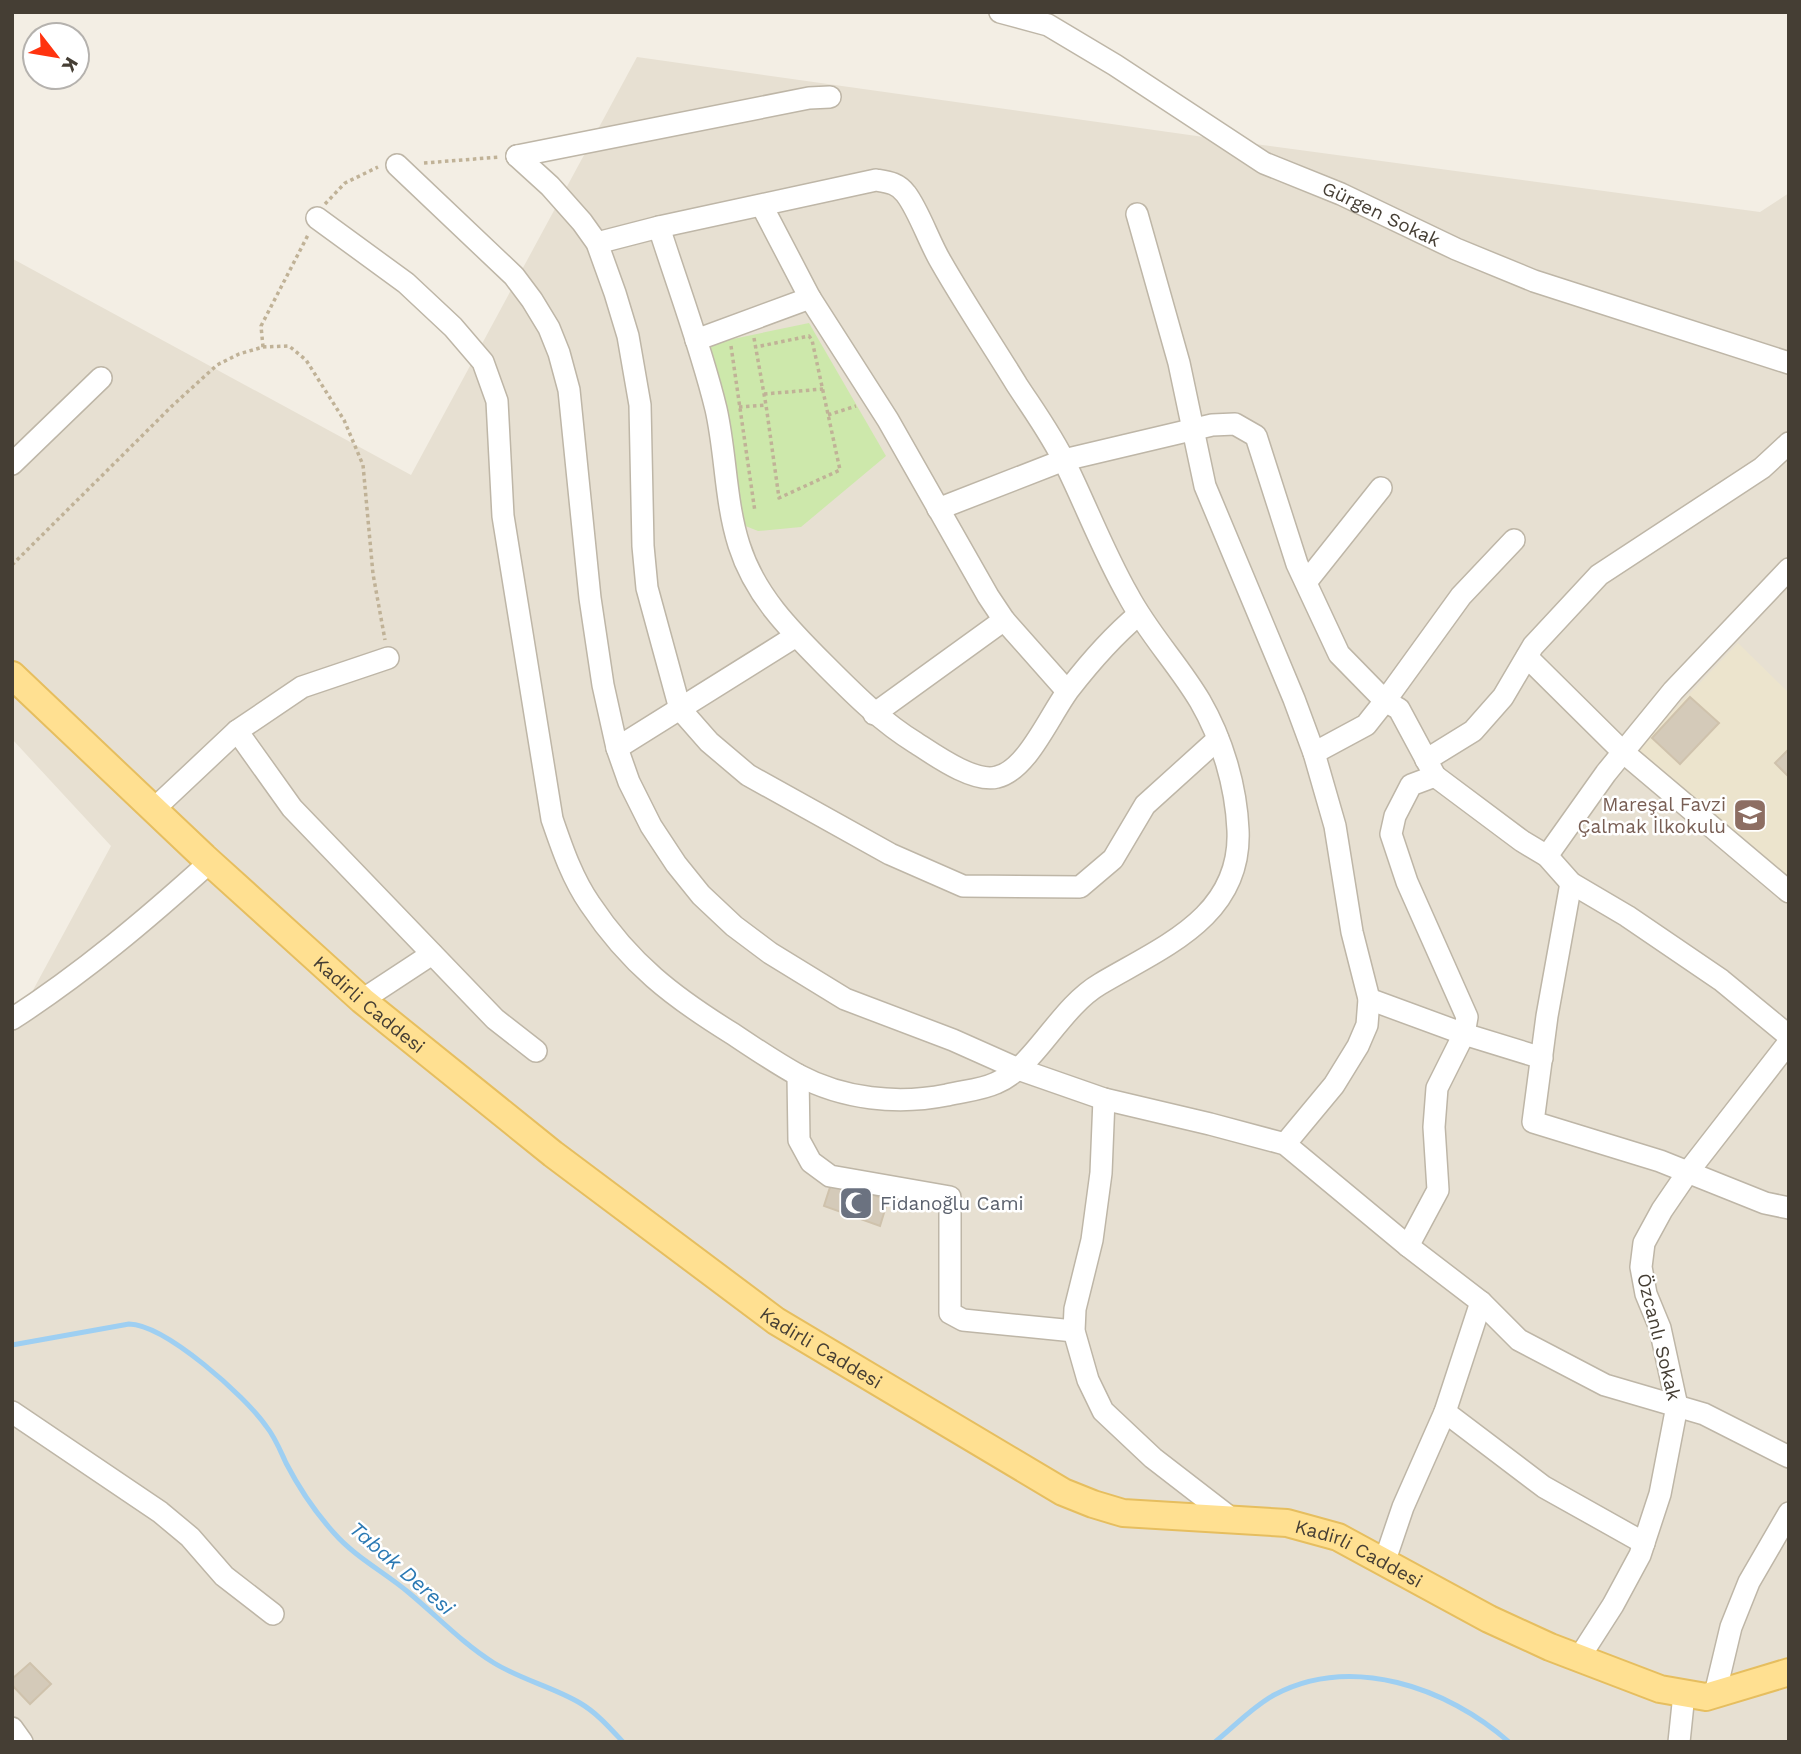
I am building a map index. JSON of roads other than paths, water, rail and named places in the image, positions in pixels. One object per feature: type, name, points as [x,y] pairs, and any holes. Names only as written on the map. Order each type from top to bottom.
[{"type":"main road","name":"Kadirli Caddesi","points":[[12,675],[210,862],[362,1000],[552,1154],[776,1321],[1073,1496],[1123,1513],[1287,1523],[1314,1529],[1338,1537],[1479,1614],[1579,1658],[1660,1689],[1706,1697],[1789,1672]]},
{"type":"street","name":"Gürgen Sokak","points":[[1000,12],[1048,25],[1115,65],[1264,163],[1341,194],[1456,249],[1534,281],[1789,363]]},
{"type":"street","points":[[830,97],[809,98],[517,156],[566,203],[597,243],[628,336],[640,405],[643,547],[647,588],[680,709],[709,742],[748,775],[890,854],[962,886],[1080,887],[1112,859],[1145,805],[1218,739]]},
{"type":"street","points":[[397,165],[514,276],[538,310],[559,353],[569,390],[592,611],[603,685],[617,748],[629,782],[650,826],[701,895],[734,926],[770,953],[845,999],[953,1040],[1018,1069],[1104,1099],[1285,1144],[1481,1302],[1519,1340],[1605,1385],[1704,1414],[1789,1457]]},
{"type":"street","points":[[317,218],[406,282],[453,327],[483,362],[497,401],[503,516],[552,819],[567,861],[587,901],[611,934],[642,969],[677,998],[798,1075],[830,1089],[862,1097],[894,1100],[933,1097],[991,1086],[1018,1069],[1069,1009],[1088,991],[1198,924],[1218,903],[1231,879],[1237,855],[1238,829],[1230,772],[1218,739],[1199,699],[1138,615],[1108,559],[1064,460],[939,260],[906,193],[892,183],[876,180],[659,226],[597,243]]},
{"type":"street","points":[[762,206],[810,298],[875,399],[988,596],[1004,620],[1067,691]]},
{"type":"street","points":[[1137,214],[1180,363],[1205,485],[1314,753],[1335,826],[1352,932],[1369,999],[1367,1026],[1358,1046],[1334,1085],[1285,1144]]},
{"type":"street","points":[[659,226],[716,410],[732,513],[739,546],[750,573],[765,601],[874,714],[899,733],[965,772],[982,778],[998,777],[1012,771],[1067,691],[1109,640],[1138,615]]},
{"type":"street","points":[[696,340],[810,298]]},
{"type":"street","points":[[12,464],[101,378]]},
{"type":"street","points":[[938,509],[1064,460],[1212,425],[1235,424],[1256,436],[1297,564],[1339,654],[1385,701],[1399,709],[1430,768],[1522,841],[1547,856],[1571,883],[1627,916],[1721,981],[1789,1036]]},
{"type":"street","points":[[1408,1245],[1438,1190],[1434,1127],[1437,1088],[1464,1034],[1467,1017],[1407,882],[1391,834],[1395,816],[1411,785],[1473,731],[1503,697],[1533,646],[1599,575],[1762,468],[1789,443]]},
{"type":"street","points":[[1307,581],[1381,488]]},
{"type":"street","points":[[1314,753],[1366,725],[1461,596],[1514,540]]},
{"type":"street","points":[[1547,856],[1623,752],[1673,691],[1789,569]]},
{"type":"street","points":[[874,714],[1004,620]]},
{"type":"street","points":[[617,748],[796,636]]},
{"type":"street","points":[[1527,657],[1623,752],[1789,892]]},
{"type":"street","points":[[154,809],[237,731],[302,687],[388,658]]},
{"type":"street","points":[[237,731],[292,808],[495,1019],[536,1051]]},
{"type":"street","points":[[12,1019],[67,982],[151,915],[210,862]]},
{"type":"street","points":[[1571,883],[1533,1122],[1660,1161],[1765,1203],[1789,1208]]},
{"type":"street","points":[[362,1000],[432,954]]},
{"type":"street","points":[[1369,999],[1464,1034],[1542,1058]]},
{"type":"street","name":"Özcanlı Sokak","points":[[1579,1658],[1613,1605],[1640,1555],[1660,1494],[1677,1406],[1660,1328],[1646,1294],[1641,1267],[1644,1243],[1688,1172],[1789,1042]]},
{"type":"street","points":[[798,1075],[799,1140],[811,1162],[830,1176],[950,1197],[950,1313],[963,1320],[1074,1331]]},
{"type":"street","points":[[1104,1099],[1101,1173],[1092,1240],[1075,1309],[1074,1331],[1088,1381],[1103,1411],[1153,1458],[1232,1519]]},
{"type":"street","points":[[1384,1563],[1444,1412],[1481,1302]]},
{"type":"street","points":[[12,1412],[160,1512],[190,1537],[224,1576],[273,1614]]},
{"type":"street","points":[[1444,1412],[1544,1488],[1644,1543]]},
{"type":"street","points":[[1715,1694],[1731,1627],[1749,1582],[1789,1513]]},
{"type":"street","points":[[1679,1742],[1684,1694]]},
{"type":"street","points":[[12,1728],[22,1742]]},
{"type":"waterway","name":"Tabak Deresi","points":[[12,1345],[129,1324],[145,1327],[163,1336],[204,1364],[256,1413],[272,1435],[308,1500],[351,1550],[408,1592],[482,1655],[505,1669],[580,1703],[598,1716],[623,1742]]},
{"type":"waterway","name":"Tabak Deresi","points":[[1215,1742],[1250,1711],[1274,1695],[1304,1683],[1334,1677],[1366,1677],[1397,1682],[1428,1692],[1457,1706],[1509,1742]]},
{"type":"place","name":"Mareşal Favzi Çalmak İlkokulu","points":[[1750,815]]},
{"type":"place","name":"Fidanoğlu Cami","points":[[856,1203]]}]
